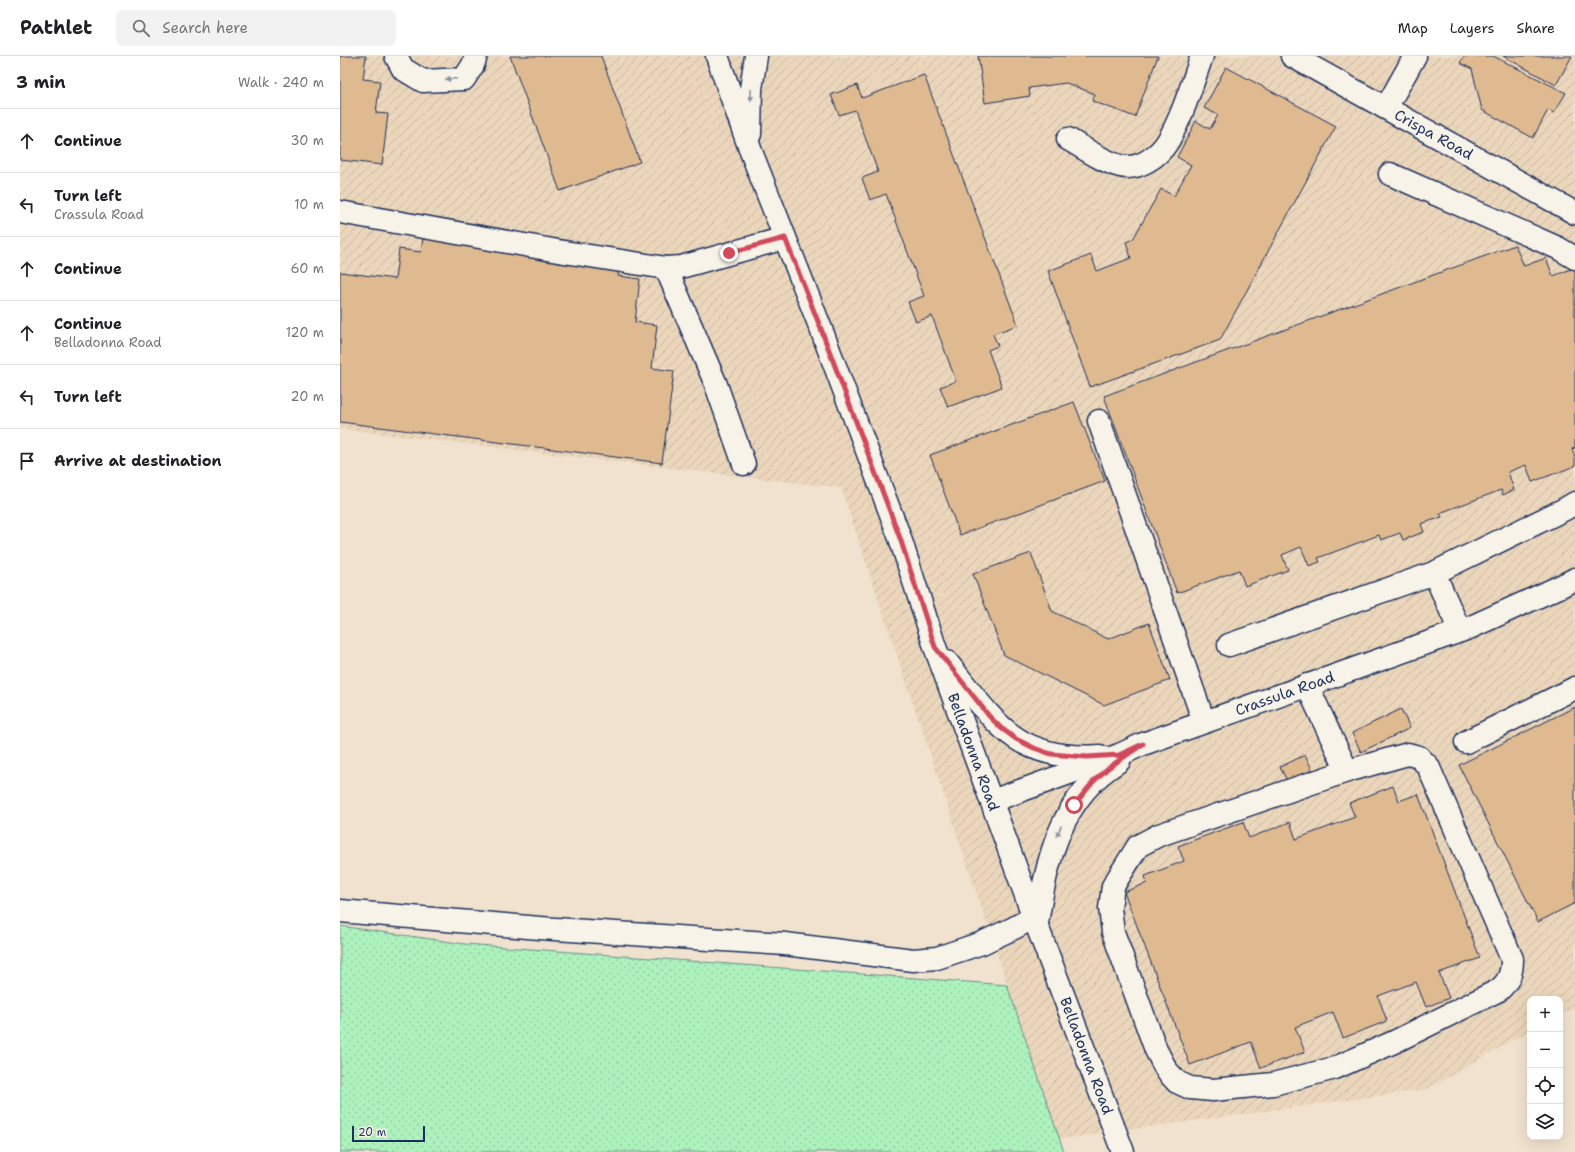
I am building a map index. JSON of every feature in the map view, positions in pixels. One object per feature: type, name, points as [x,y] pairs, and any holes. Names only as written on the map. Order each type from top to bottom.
[{"type":"street","points":[[396,56],[403,69],[423,80],[464,79],[473,65],[476,56]]},
{"type":"street","name":"Belladonna Road","points":[[717,56],[750,149],[821,329],[900,538],[935,647],[1035,921],[1123,1152]]},
{"type":"street","name":"Belladonna Road","points":[[750,149],[751,89],[756,56]]},
{"type":"street","points":[[1068,139],[1104,160],[1121,167],[1137,167],[1151,159],[1167,142],[1181,113],[1202,56]]},
{"type":"street","name":"Crispa Road","points":[[1292,56],[1575,213]]},
{"type":"street","points":[[1386,108],[1415,56]]},
{"type":"street","points":[[1390,174],[1558,248],[1575,258]]},
{"type":"street","points":[[340,212],[558,251],[666,268],[681,267],[785,238]]},
{"type":"street","points":[[666,268],[715,382],[744,464]]},
{"type":"street","points":[[1099,422],[1204,722]]},
{"type":"street","points":[[1229,645],[1434,573],[1575,503]]},
{"type":"street","points":[[1434,573],[1460,631]]},
{"type":"street","name":"Crassula Road","points":[[992,801],[1119,755],[1143,744],[1460,631],[1559,588],[1575,579]]},
{"type":"street","points":[[935,647],[989,716],[1001,728],[1016,739],[1051,754],[1087,757],[1119,755]]},
{"type":"street","points":[[1308,685],[1347,771]]},
{"type":"street","points":[[1466,742],[1575,688]]},
{"type":"street","points":[[340,911],[540,928],[785,944],[913,960],[937,958],[982,943],[1014,928],[1035,921],[1048,864],[1063,822],[1074,805],[1094,781],[1108,768],[1143,744]]},
{"type":"street","points":[[1408,754],[1418,757],[1428,766],[1512,959],[1510,977],[1499,990],[1394,1042],[1335,1068],[1273,1084],[1220,1089],[1190,1088],[1177,1082],[1167,1071],[1156,1050],[1113,932],[1110,908],[1113,886],[1138,846],[1153,838],[1347,771],[1396,756],[1408,754]]},
{"type":"shaded area","points":[[340,56],[1575,56],[1575,1009],[1563,1012],[1563,996],[1527,996],[1527,1032],[1428,1089],[1059,1139],[841,488],[340,429]]},
{"type":"green space","points":[[340,926],[465,944],[1007,985],[1064,1152],[340,1152]]},
{"type":"building","points":[[340,56],[366,56],[363,79],[380,81],[376,113],[388,114],[382,165],[340,160]]},
{"type":"building","points":[[510,56],[601,56],[640,162],[560,191]]},
{"type":"building","points":[[978,56],[1158,56],[1135,117],[1092,101],[1095,94],[1066,83],[1029,88],[1030,96],[985,103]]},
{"type":"building","points":[[1464,56],[1493,56],[1566,93],[1554,113],[1548,110],[1533,138],[1482,110],[1472,69],[1460,63]]},
{"type":"building","points":[[1503,56],[1572,56],[1556,85]]},
{"type":"building","points":[[1226,67],[1336,126],[1220,340],[1090,387],[1048,271],[1091,255],[1097,271],[1131,258],[1126,242],[1133,239],[1161,189],[1174,196],[1191,165],[1177,157],[1196,121],[1210,129],[1218,115],[1204,108]]},
{"type":"building","points":[[924,75],[1018,325],[993,334],[998,346],[988,350],[1002,387],[948,407],[940,387],[956,381],[932,316],[916,322],[908,302],[924,296],[886,194],[870,200],[862,178],[878,172],[855,110],[839,115],[831,95],[857,85],[862,98]]},
{"type":"building","points":[[423,238],[619,263],[618,276],[640,279],[635,322],[657,325],[652,368],[674,371],[662,463],[340,422],[340,272],[395,279],[399,249],[421,252]]},
{"type":"building","points":[[1515,245],[1524,266],[1546,258],[1553,276],[1574,268],[1575,270],[1575,448],[1572,449],[1575,458],[1575,466],[1532,482],[1526,465],[1508,472],[1514,490],[1503,495],[1501,490],[1440,513],[1442,517],[1421,524],[1424,532],[1403,540],[1400,533],[1381,540],[1379,535],[1318,558],[1320,562],[1309,566],[1301,547],[1282,555],[1288,570],[1245,586],[1239,570],[1177,593],[1104,396]]},
{"type":"building","points":[[1074,402],[1105,481],[960,535],[930,455]]},
{"type":"building","points":[[1031,553],[1052,611],[1108,639],[1149,623],[1170,680],[1104,705],[1004,655],[973,574]]},
{"type":"building","points":[[1575,707],[1575,903],[1538,922],[1459,765]]},
{"type":"building","points":[[1401,709],[1410,728],[1361,752],[1352,733]]},
{"type":"building","points":[[1305,755],[1314,773],[1289,785],[1280,767]]},
{"type":"building","points":[[1393,786],[1399,801],[1418,794],[1480,958],[1439,973],[1449,998],[1426,1007],[1416,982],[1378,996],[1387,1021],[1343,1038],[1333,1012],[1295,1027],[1305,1052],[1261,1068],[1251,1042],[1190,1065],[1124,892],[1147,883],[1145,876],[1184,861],[1178,846],[1243,822],[1249,838],[1290,822],[1296,839],[1355,817],[1349,803]]},
{"type":"route","points":[[729,253],[785,238],[900,538],[935,647],[989,716],[1001,728],[1016,739],[1051,754],[1087,757],[1119,755],[1143,744],[1108,768],[1094,781],[1074,805]]}]
